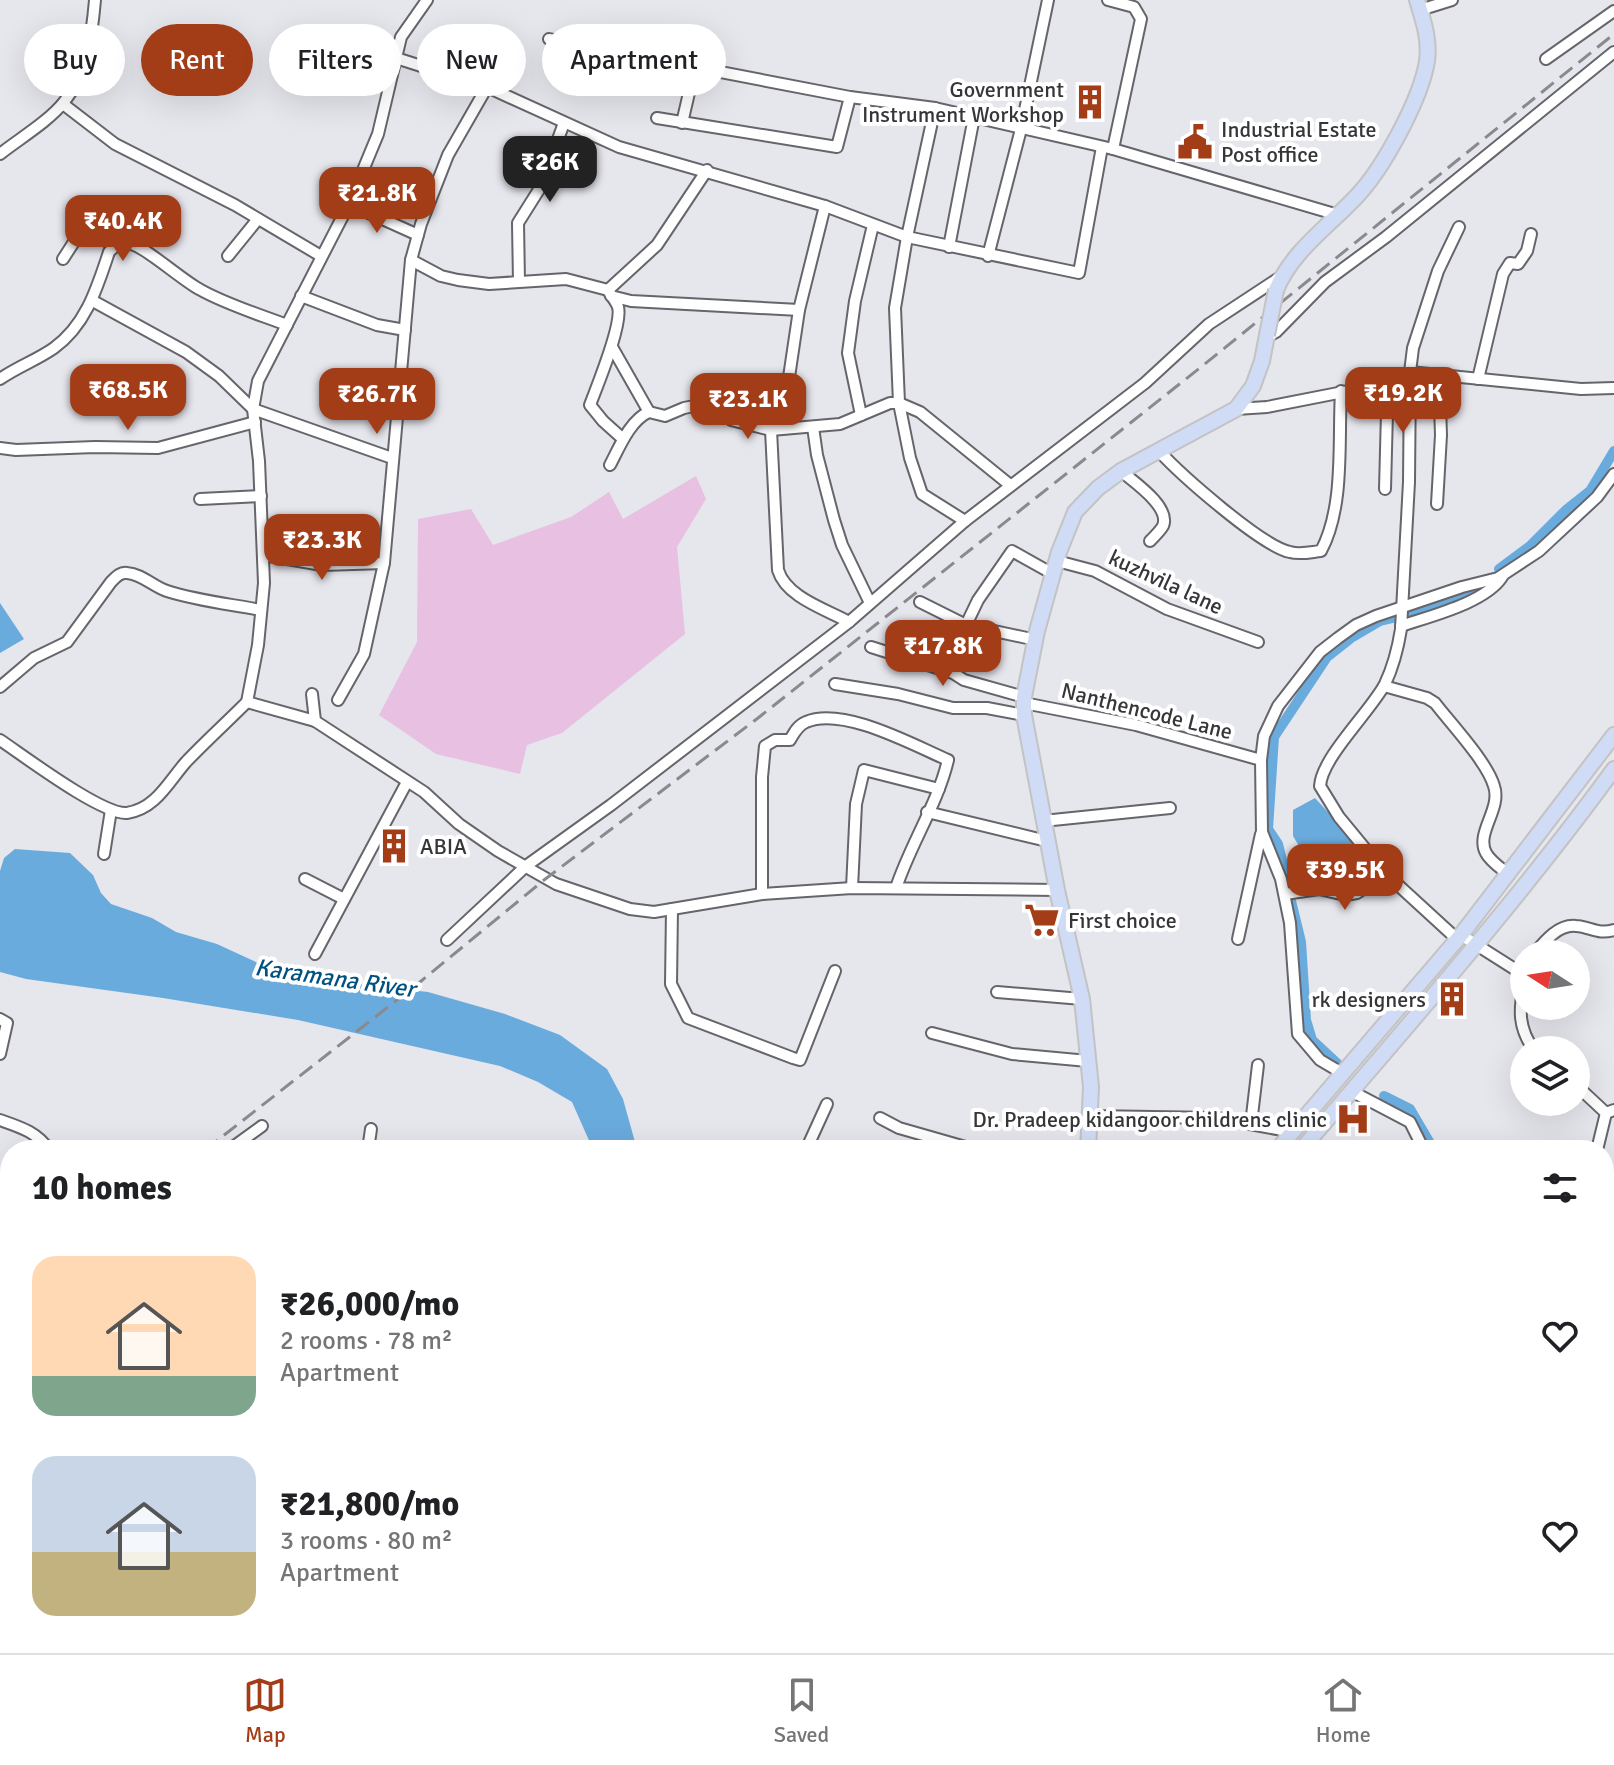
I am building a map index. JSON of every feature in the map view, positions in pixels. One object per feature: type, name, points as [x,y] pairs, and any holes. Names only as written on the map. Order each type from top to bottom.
[{"type":"main road","points":[[1089,1140],[1091,1087],[1082,999],[1043,821],[1024,705],[1037,631],[1055,567],[1075,512],[1098,488],[1121,471],[1236,409],[1253,386],[1284,269],[1366,186],[1397,136],[1414,101],[1427,61],[1427,32],[1419,5]]},
{"type":"main road","points":[[1286,1140],[1460,937],[1614,735]]},
{"type":"main road","points":[[1309,1140],[1477,946],[1614,769]]},
{"type":"street","points":[[0,154],[63,104],[74,88],[85,58],[95,0]]},
{"type":"street","points":[[401,37],[427,0]]},
{"type":"street","points":[[988,256],[1021,129],[1048,0]]},
{"type":"street","points":[[506,96],[619,147],[825,206],[907,237],[1079,273],[1107,148],[1141,19],[1134,7],[1108,0]]},
{"type":"street","points":[[1419,5],[1452,0]]},
{"type":"street","points":[[1546,59],[1614,11]]},
{"type":"street","points":[[1267,336],[1276,332],[1325,282],[1386,237],[1614,52]]},
{"type":"street","points":[[726,73],[974,117],[1107,148],[1338,215]]},
{"type":"street","points":[[0,740],[94,802],[127,813],[148,805],[166,790],[185,764],[247,702],[258,645],[264,555],[253,409],[258,381],[349,204],[378,134],[387,96]]},
{"type":"street","points":[[338,700],[364,654],[384,563],[411,260],[448,155],[482,96]]},
{"type":"street","points":[[682,123],[688,96]]},
{"type":"street","points":[[657,118],[837,147],[850,97]]},
{"type":"street","points":[[63,104],[115,144],[258,219],[321,256]]},
{"type":"street","points":[[935,108],[895,308],[899,403],[910,458],[922,494],[965,521]]},
{"type":"street","points":[[949,247],[974,117]]},
{"type":"street","points":[[519,282],[518,223],[540,188],[564,123]]},
{"type":"street","points":[[610,293],[657,245],[707,170]]},
{"type":"street","points":[[349,204],[418,235]]},
{"type":"street","points":[[63,259],[97,206]]},
{"type":"street","points":[[790,428],[789,377],[799,310],[825,206]]},
{"type":"street","points":[[228,256],[258,219]]},
{"type":"street","points":[[861,415],[848,353],[855,301],[873,225]]},
{"type":"street","points":[[84,227],[114,246]]},
{"type":"street","points":[[1459,227],[1424,308],[1413,348],[1409,482],[1398,648],[1384,686],[1326,767],[1320,786],[1339,817],[1386,874],[1460,937],[1510,966]]},
{"type":"street","points":[[1478,379],[1503,274],[1510,263],[1518,264],[1522,260],[1531,234]]},
{"type":"street","points":[[0,379],[55,347],[79,324],[93,301],[109,252],[121,243],[141,247],[200,290],[287,325]]},
{"type":"street","points":[[411,260],[441,276],[489,284],[566,279],[631,301],[799,310]]},
{"type":"street","points":[[447,940],[526,866],[611,805],[849,622],[965,521],[1145,383],[1209,324],[1279,283]]},
{"type":"street","points":[[610,293],[618,306],[612,347],[590,405],[623,439]]},
{"type":"street","points":[[301,296],[377,325],[405,330]]},
{"type":"street","points":[[93,301],[186,352],[219,376],[253,409],[392,458]]},
{"type":"street","points":[[612,347],[649,412],[665,416],[709,403],[721,407],[731,420],[771,430],[840,424],[890,403],[899,403],[920,412],[1010,485]]},
{"type":"street","points":[[1236,409],[1267,407],[1384,384],[1410,372],[1581,389],[1614,388]]},
{"type":"street","points":[[1437,504],[1441,435],[1439,376]]},
{"type":"street","points":[[1384,384],[1387,412],[1385,489]]},
{"type":"street","points":[[1158,450],[1178,471],[1262,540],[1288,552],[1321,551],[1328,539],[1340,480],[1341,391]]},
{"type":"street","points":[[610,465],[623,439],[649,412]]},
{"type":"street","points":[[0,448],[158,448],[255,422]]},
{"type":"street","points":[[813,427],[817,455],[842,545],[870,603]]},
{"type":"street","points":[[771,430],[781,582],[849,622]]},
{"type":"street","points":[[1121,471],[1160,506],[1165,516],[1163,527],[1150,541]]},
{"type":"street","points":[[1238,939],[1262,832],[1261,760],[1264,736],[1278,706],[1320,652],[1356,625],[1502,576],[1539,551],[1597,497],[1614,474]]},
{"type":"street","points":[[200,499],[261,496]]},
{"type":"street","name":"kuzhvila lane","points":[[966,625],[978,600],[1012,551],[1055,567],[1095,571],[1167,609],[1258,642]]},
{"type":"street","points":[[264,555],[322,565],[384,563]]},
{"type":"street","points":[[0,687],[34,658],[67,642],[120,574],[127,572],[163,590],[188,597],[261,610]]},
{"type":"street","points":[[1401,626],[1481,596],[1493,588],[1502,576]]},
{"type":"street","points":[[920,602],[966,625],[1027,638]]},
{"type":"street","points":[[871,647],[953,673],[1024,705]]},
{"type":"street","points":[[835,684],[898,694],[953,708],[1024,705]]},
{"type":"street","points":[[1384,686],[1435,703],[1482,764],[1497,796],[1483,845],[1486,855],[1509,875]]},
{"type":"street","points":[[312,694],[315,721]]},
{"type":"street","points":[[247,702],[315,721],[424,792],[459,824],[485,842],[556,884],[599,900],[654,912],[762,894],[852,888],[1057,890]]},
{"type":"street","name":"Nanthencode Lane","points":[[1024,705],[1136,725],[1261,760]]},
{"type":"street","points":[[762,894],[765,746],[775,740],[790,740],[795,730],[805,722],[830,718],[868,726],[948,760],[939,789],[896,888]]},
{"type":"street","points":[[852,888],[856,804],[864,770],[939,789]]},
{"type":"street","points":[[315,954],[407,782]]},
{"type":"street","points":[[1043,821],[1170,808]]},
{"type":"street","points":[[104,854],[111,810]]},
{"type":"street","points":[[927,812],[1047,841]]},
{"type":"street","points":[[1262,832],[1285,894],[1298,1034],[1320,1060],[1342,1073]]},
{"type":"street","points":[[1285,894],[1319,889],[1345,895],[1357,893],[1386,874]]},
{"type":"street","points":[[305,879],[344,899]]},
{"type":"street","points":[[672,909],[671,984],[688,1018],[793,1058],[800,1060],[835,971]]},
{"type":"street","points":[[1546,940],[1565,926],[1577,926],[1598,933],[1614,930]]},
{"type":"street","points":[[997,992],[1082,999]]},
{"type":"street","points":[[0,1019],[7,1023],[7,1029],[0,1054]]},
{"type":"street","points":[[932,1033],[1032,1057],[1088,1061]]},
{"type":"street","points":[[1251,1124],[1258,1065]]},
{"type":"street","points":[[1351,1091],[1410,1122],[1419,1140]]},
{"type":"street","points":[[1590,1096],[1610,1111],[1600,1140]]},
{"type":"street","points":[[811,1140],[827,1104]]},
{"type":"street","points":[[1090,1116],[1217,1118],[1293,1132]]},
{"type":"street","points":[[880,1118],[899,1128],[938,1140]]},
{"type":"street","points":[[0,1120],[30,1131],[42,1140]]},
{"type":"street","points":[[243,1140],[262,1126]]},
{"type":"street","points":[[369,1140],[371,1129]]},
{"type":"shaded area","points":[[696,476],[706,499],[677,547],[685,634],[562,733],[527,745],[520,774],[436,754],[379,715],[417,642],[418,519],[471,509],[493,545],[571,517],[609,492],[623,519]]},
{"type":"water","points":[[0,603],[24,639],[0,653]]},
{"type":"water","points":[[1315,798],[1372,860],[1341,889],[1319,880],[1293,836],[1293,810]]},
{"type":"water","points":[[15,849],[70,853],[93,875],[101,893],[111,904],[152,918],[176,932],[217,944],[286,976],[428,992],[505,1014],[560,1035],[607,1069],[623,1099],[634,1140],[589,1140],[572,1102],[538,1082],[500,1066],[298,1020],[26,979],[0,972],[0,871],[4,858]]},
{"type":"waterway","points":[[1499,569],[1530,546],[1590,491],[1614,451]]},
{"type":"waterway","points":[[1410,616],[1488,587]]},
{"type":"waterway","points":[[1288,885],[1278,844],[1268,829],[1274,737],[1327,657],[1351,638],[1380,621],[1393,618]]},
{"type":"waterway","points":[[1291,901],[1301,942],[1306,1020],[1312,1040],[1341,1067]]},
{"type":"waterway","points":[[1384,1096],[1410,1109],[1428,1140]]},
{"type":"railway","points":[[218,1140],[420,982],[544,880],[758,718],[1614,34]]},
{"type":"place","name":"Government Instrument Workshop","points":[[1090,102]]},
{"type":"place","name":"Industrial Estate Post office","points":[[1195,142]]},
{"type":"place","name":"ABIA","points":[[394,846]]},
{"type":"place","name":"First choice","points":[[1042,920]]},
{"type":"place","name":"rk designers","points":[[1452,999]]},
{"type":"place","name":"Dr. Pradeep kidangoor childrens clinic","points":[[1353,1119]]},
{"type":"water label","name":"Karamana River","points":[[335,978]]}]
